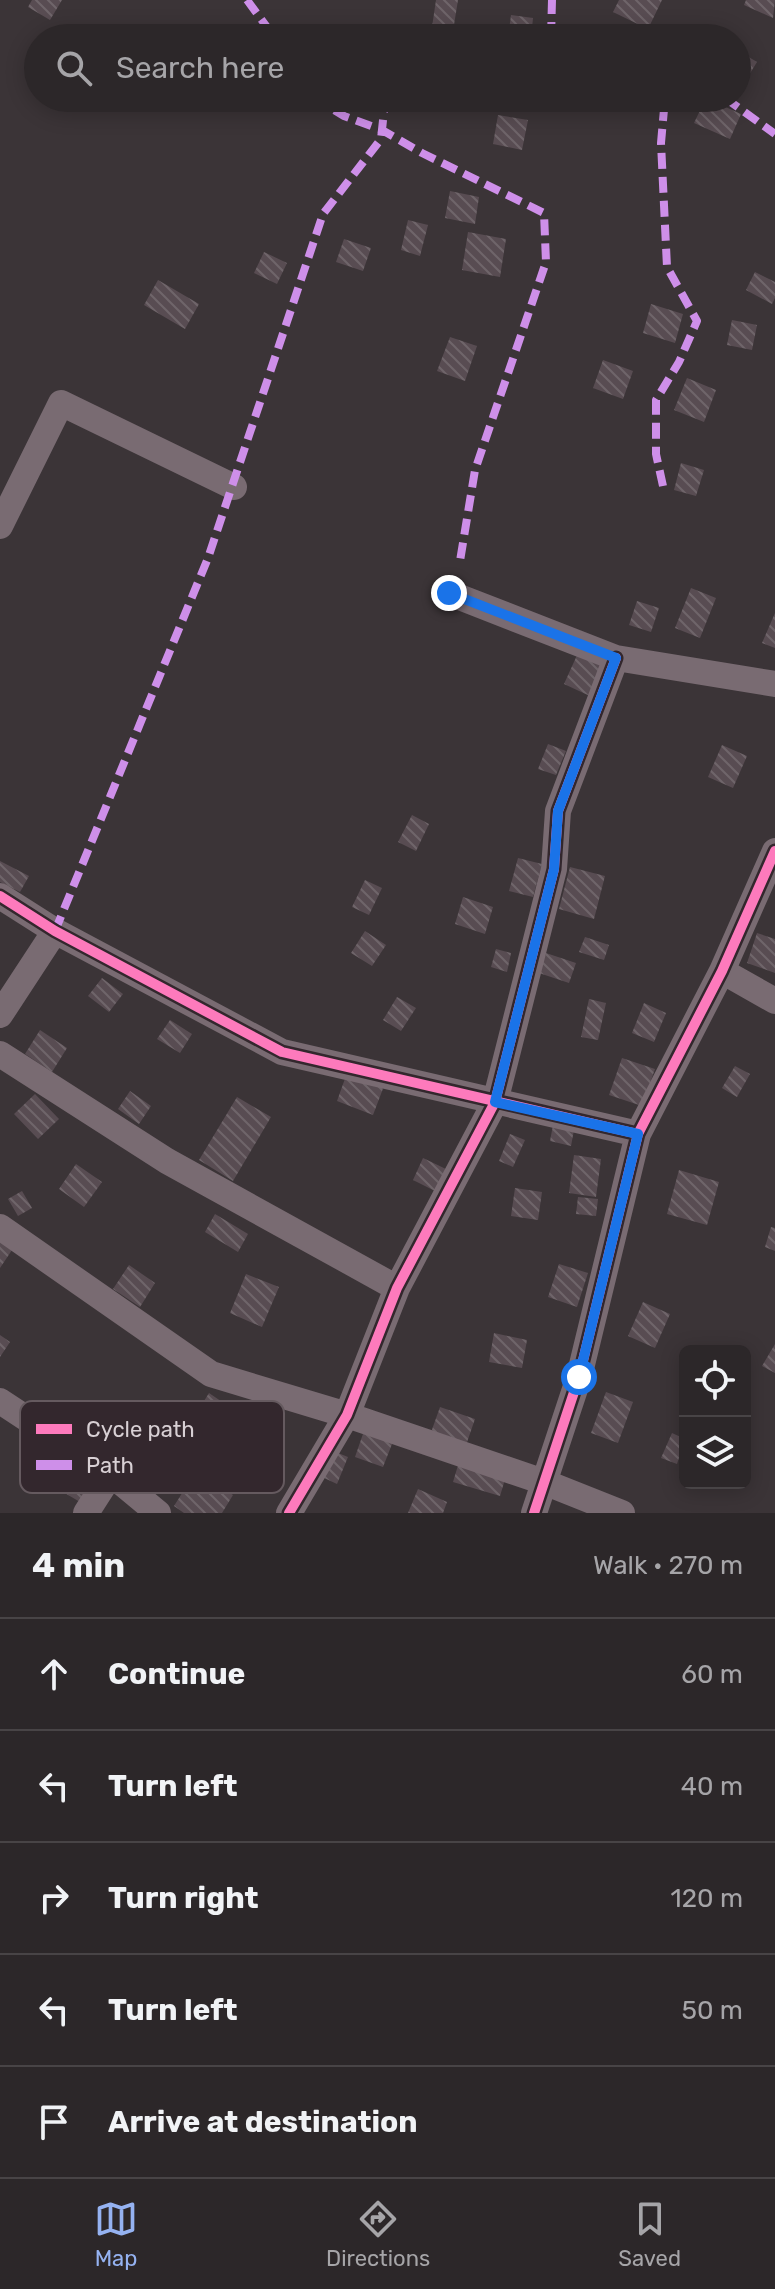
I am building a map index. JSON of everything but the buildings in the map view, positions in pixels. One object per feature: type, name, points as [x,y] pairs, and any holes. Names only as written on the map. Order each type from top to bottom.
[{"type":"street","points":[[0,526],[61,403],[234,487]]},
{"type":"street","points":[[449,593],[616,658],[775,684]]},
{"type":"street","points":[[289,1513],[347,1415],[397,1288],[495,1102],[554,869],[558,811],[616,658]]},
{"type":"street","points":[[534,1513],[579,1377],[638,1134],[722,971],[775,851]]},
{"type":"street","points":[[0,896],[55,931],[282,1052],[638,1134]]},
{"type":"street","points":[[0,1015],[55,931]]},
{"type":"street","points":[[722,971],[775,1001]]},
{"type":"street","points":[[0,1054],[167,1161],[397,1288]]},
{"type":"street","points":[[0,1227],[211,1374],[347,1415],[544,1482],[622,1513]]},
{"type":"street","points":[[0,1401],[20,1414]]},
{"type":"street","points":[[86,1513],[99,1493]]},
{"type":"street","points":[[134,1493],[158,1513]]},
{"type":"marked path","points":[[247,0],[265,24]]},
{"type":"marked path","points":[[551,24],[552,0]]},
{"type":"marked path","points":[[337,112],[382,130],[544,213],[546,262],[475,470],[460,561]]},
{"type":"marked path","points":[[55,931],[208,558],[323,214],[381,139],[384,112]]},
{"type":"marked path","points":[[663,486],[656,454],[656,400],[679,362],[697,321],[667,267],[661,143],[664,112]]},
{"type":"marked path","points":[[744,112],[775,134]]},
{"type":"cycle path","points":[[289,1513],[347,1415],[397,1288],[495,1102],[554,869],[558,811],[616,658]]},
{"type":"cycle path","points":[[534,1513],[579,1377],[638,1134],[722,971],[775,851]]},
{"type":"cycle path","points":[[0,896],[55,931],[282,1052],[638,1134]]},
{"type":"route","points":[[449,593],[616,658],[558,811],[554,869],[495,1102],[638,1134],[579,1377]]}]
